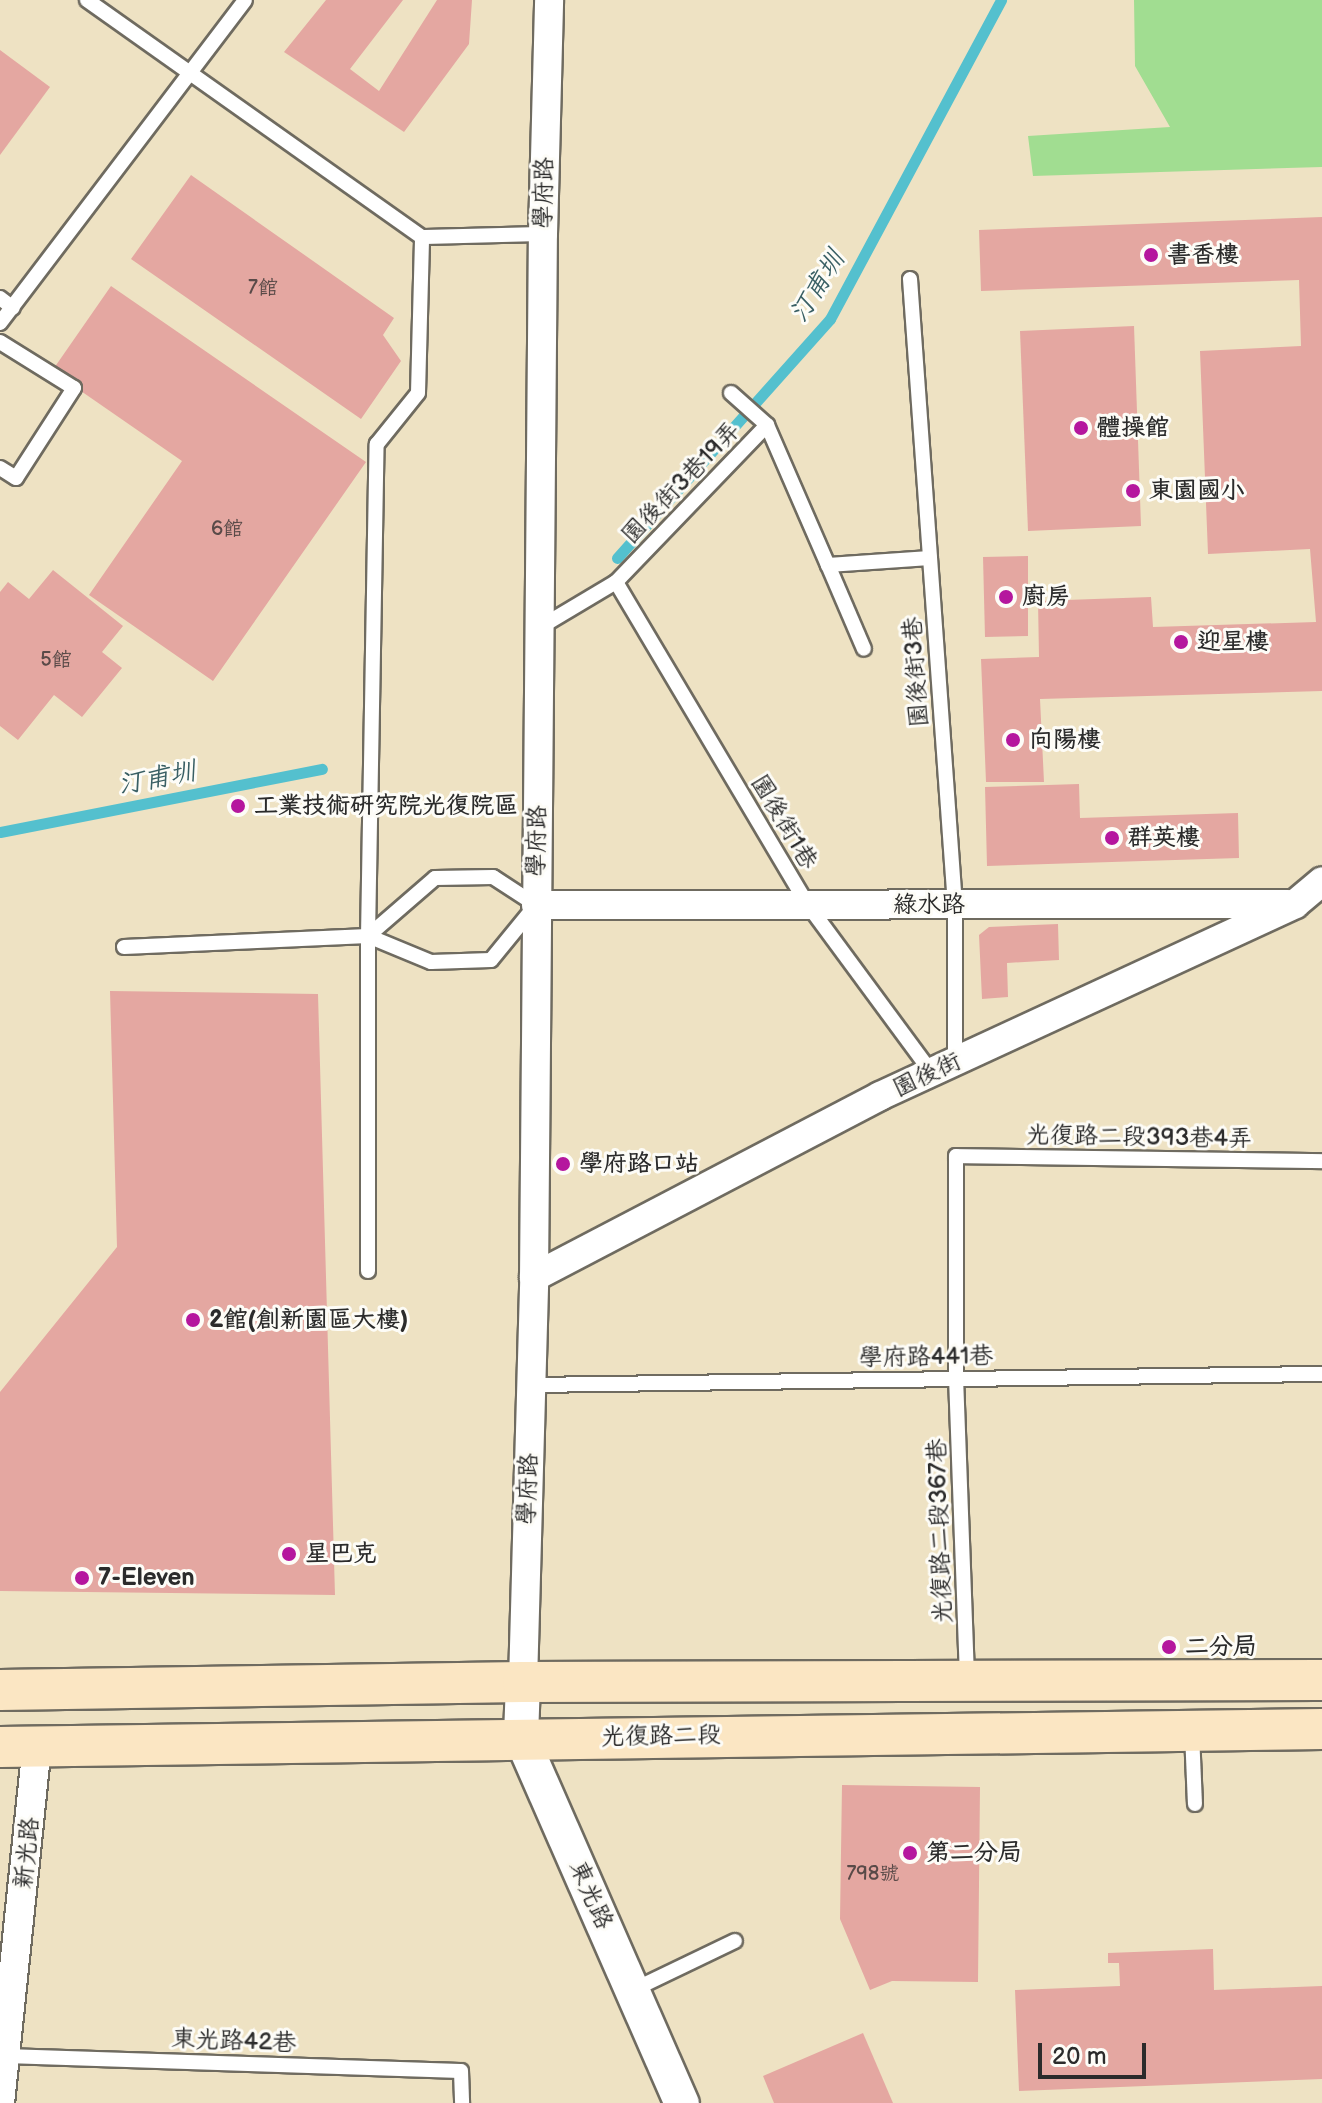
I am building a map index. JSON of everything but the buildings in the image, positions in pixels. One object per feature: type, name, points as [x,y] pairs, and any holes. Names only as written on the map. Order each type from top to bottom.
[{"type":"main road","points":[[0,1690],[523,1682],[1322,1680]]},
{"type":"main road","name":"光復路二段","points":[[19,1747],[521,1737],[1322,1729]]},
{"type":"street","name":"學府路","points":[[523,1682],[534,1277],[543,234],[549,0]]},
{"type":"street","name":"園後街","points":[[534,1277],[880,1096],[1309,904],[1322,881]]},
{"type":"street","name":"綠水路","points":[[536,905],[1309,904]]},
{"type":"street","name":"東光路","points":[[523,1682],[521,1737],[682,2103]]},
{"type":"street","name":"新光路","points":[[0,2103],[5,2056],[19,1747]]},
{"type":"lane","points":[[87,0],[422,237],[543,234]]},
{"type":"lane","points":[[0,323],[245,0]]},
{"type":"lane","points":[[368,1271],[368,936],[377,444],[418,393],[422,237]]},
{"type":"lane","name":"園後街3巷","points":[[910,279],[955,905],[943,1068]]},
{"type":"lane","points":[[0,298],[13,308]]},
{"type":"lane","points":[[0,342],[74,388],[16,478],[0,468]]},
{"type":"lane","points":[[731,393],[767,425]]},
{"type":"lane","name":"園後街3巷19弄","points":[[539,628],[616,582],[767,425],[864,649]]},
{"type":"lane","points":[[828,565],[930,558]]},
{"type":"lane","name":"園後街1巷","points":[[616,582],[808,905],[943,1068]]},
{"type":"lane","points":[[124,947],[368,936],[431,962],[491,960],[536,905],[493,877],[435,878],[368,936]]},
{"type":"lane","name":"光復路二段393巷4弄","points":[[956,1156],[1322,1161]]},
{"type":"lane","name":"光復路二段367巷","points":[[956,1156],[956,1379],[967,1681]]},
{"type":"lane","name":"學府路441巷","points":[[531,1385],[1322,1374]]},
{"type":"lane","points":[[1191,1730],[1195,1804]]},
{"type":"lane","points":[[633,1991],[735,1941]]},
{"type":"lane","name":"東光路42巷","points":[[5,2056],[461,2071],[462,2103]]},
{"type":"green space","points":[[1134,0],[1322,0],[1322,167],[1033,176],[1028,136],[1170,127],[1135,66]]},
{"type":"waterway","name":"汀甫圳","points":[[617,558],[830,319],[1001,0]]},
{"type":"waterway","name":"汀甫圳","points":[[0,832],[322,769]]},
{"type":"place","name":"書香樓","points":[[1151,255]]},
{"type":"place","name":"體操館","points":[[1081,428]]},
{"type":"place","name":"東園國小","points":[[1133,491]]},
{"type":"place","name":"廚房","points":[[1006,597]]},
{"type":"place","name":"迎星樓","points":[[1181,642]]},
{"type":"place","name":"向陽樓","points":[[1013,740]]},
{"type":"place","name":"工業技術研究院光復院區","points":[[238,806]]},
{"type":"place","name":"群英樓","points":[[1112,838]]},
{"type":"place","name":"學府路口站","points":[[563,1164]]},
{"type":"place","name":"2館(創新園區大樓)","points":[[193,1320]]},
{"type":"place","name":"星巴克","points":[[289,1554]]},
{"type":"place","name":"7-Eleven","points":[[82,1578]]},
{"type":"place","name":"二分局","points":[[1169,1647]]},
{"type":"place","name":"第二分局","points":[[910,1853]]}]
